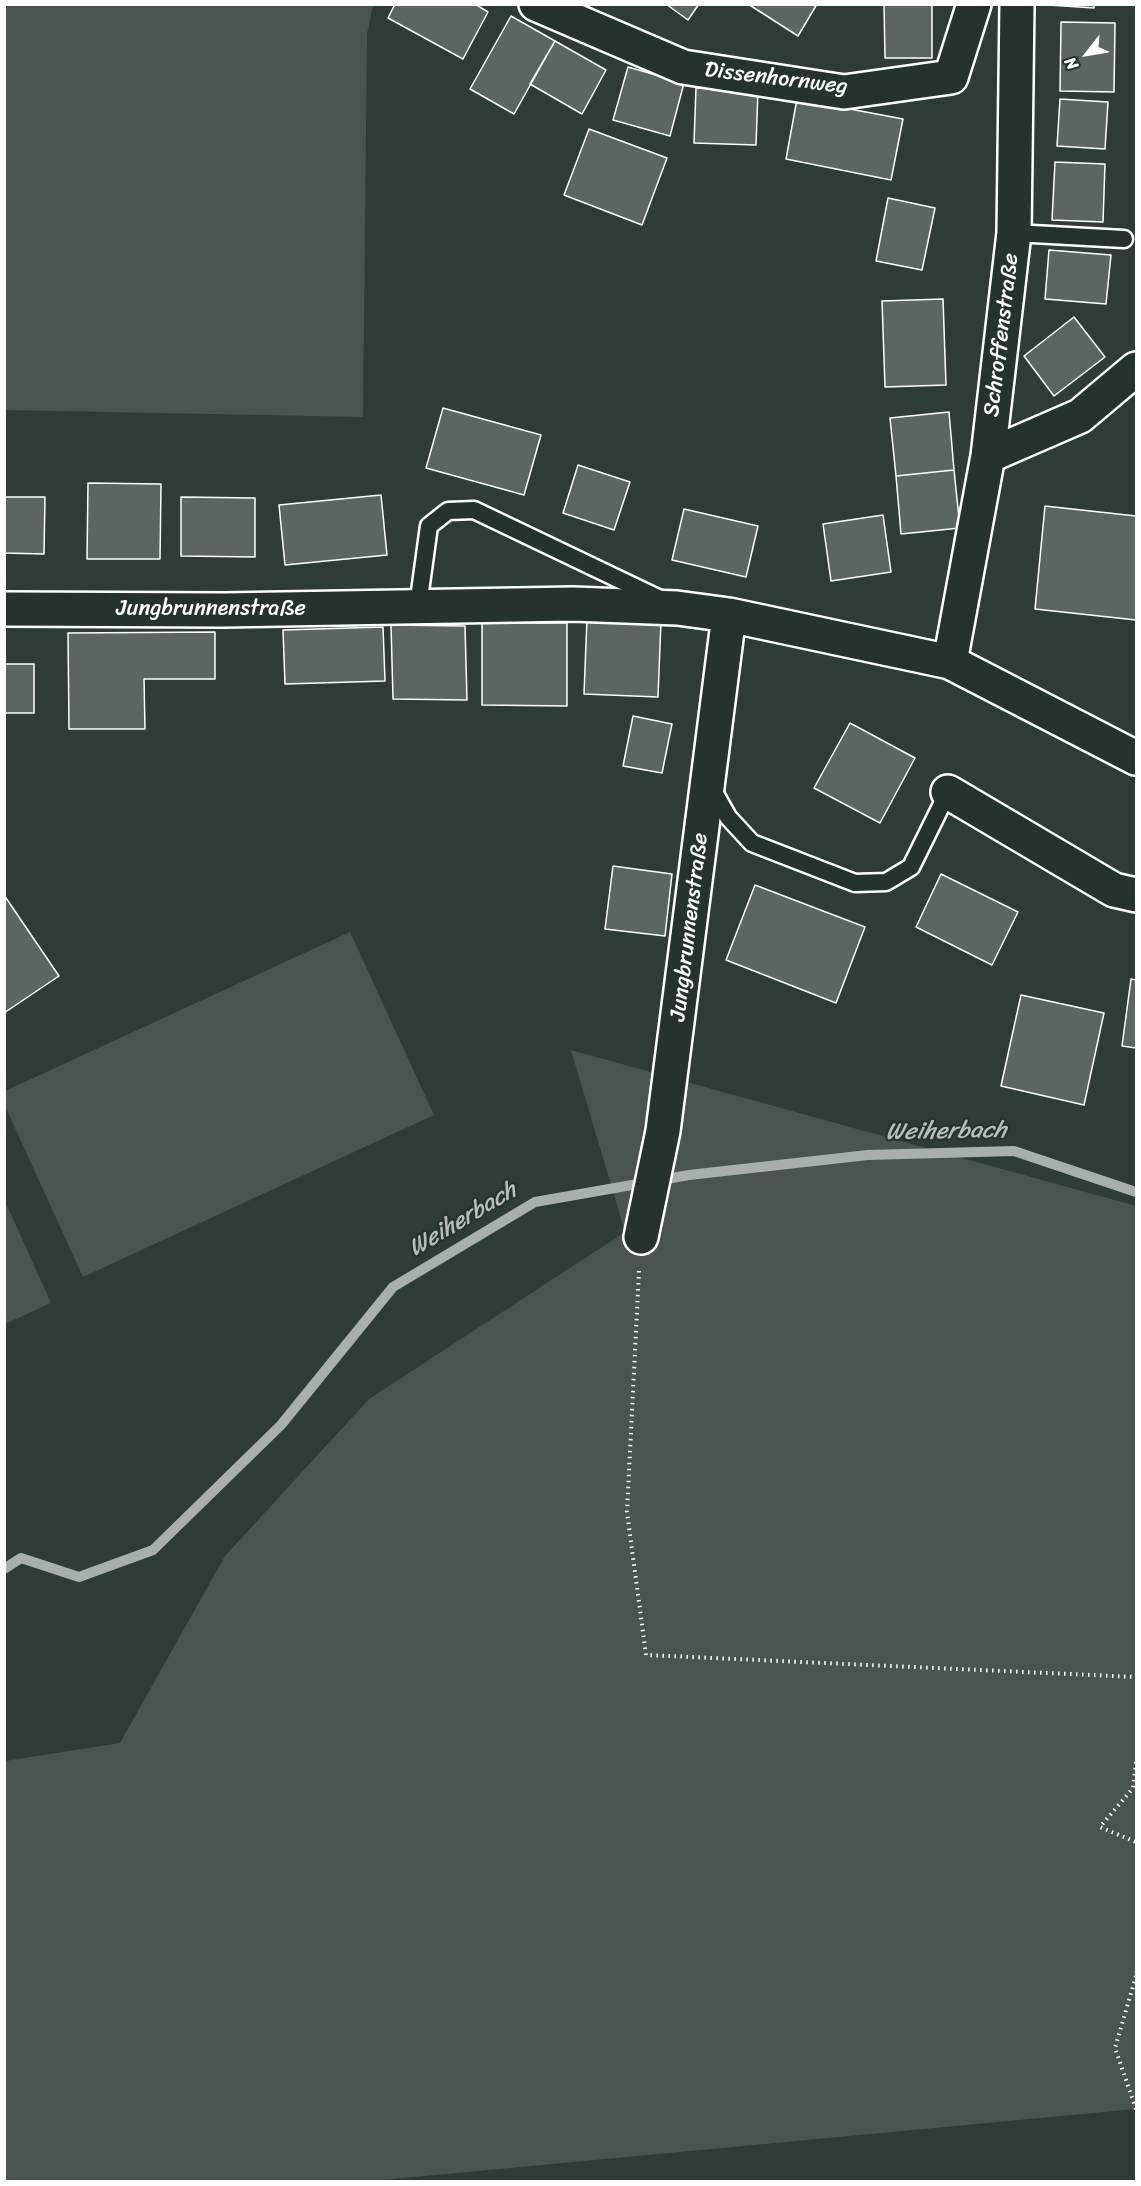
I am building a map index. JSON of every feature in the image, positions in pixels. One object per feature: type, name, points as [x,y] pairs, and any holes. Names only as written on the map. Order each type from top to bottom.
[{"type":"street","name":"Dissenhornweg","points":[[536,4],[683,67],[844,92],[951,77],[974,4]]},
{"type":"street","name":"Schroffenstraße","points":[[950,662],[988,456],[1014,233],[1017,4]]},
{"type":"street","points":[[988,456],[1080,416],[1137,369]]},
{"type":"street","name":"Jungbrunnenstraße","points":[[4,609],[224,610],[573,604],[677,608],[729,615],[950,662],[1137,758]]},
{"type":"street","name":"Jungbrunnenstraße","points":[[641,1237],[663,1131],[729,615]]},
{"type":"street","points":[[948,792],[1114,890],[1137,895]]},
{"type":"lane","points":[[1014,233],[1124,239]]},
{"type":"lane","name":"Jungbrunnenstraße","points":[[418,606],[429,526],[448,511],[474,510],[677,608]]},
{"type":"lane","points":[[708,782],[728,817],[752,843],[855,883],[886,882],[911,867],[948,792]]},
{"type":"path","points":[[641,1237],[627,1512],[646,1655],[1137,1677]]},
{"type":"path","points":[[1137,1762],[1133,1788],[1100,1827],[1137,1842]]},
{"type":"path","points":[[1137,1976],[1115,2048],[1137,2109]]},
{"type":"shaded area","points":[[5,4],[373,5],[367,34],[363,417],[5,410]]},
{"type":"shaded area","points":[[350,932],[434,1115],[83,1277],[5,1106],[5,1091]]},
{"type":"shaded area","points":[[571,1050],[1136,1206],[1136,2109],[372,2181],[5,2182],[5,1761],[120,1743],[225,1556],[369,1399],[625,1232]]},
{"type":"shaded area","points":[[5,1201],[51,1303],[4,1324]]},
{"type":"building","points":[[395,4],[475,4],[488,12],[463,59],[388,18]]},
{"type":"building","points":[[666,4],[699,4],[688,20]]},
{"type":"building","points":[[748,4],[817,4],[798,36]]},
{"type":"building","points":[[884,4],[932,4],[932,58],[885,58]]},
{"type":"building","points":[[1033,4],[1094,4],[1094,8]]},
{"type":"building","points":[[511,16],[555,41],[514,114],[470,89]]},
{"type":"building","points":[[1061,22],[1115,23],[1114,92],[1060,91]]},
{"type":"building","points":[[555,41],[606,70],[582,114],[530,84]]},
{"type":"building","points":[[628,67],[684,83],[670,136],[613,120]]},
{"type":"building","points":[[696,88],[758,90],[756,145],[694,143]]},
{"type":"building","points":[[797,99],[903,119],[891,180],[786,159]]},
{"type":"building","points":[[1060,99],[1108,102],[1105,149],[1057,146]]},
{"type":"building","points":[[589,129],[667,158],[642,225],[564,195]]},
{"type":"building","points":[[1055,162],[1105,164],[1103,222],[1052,220]]},
{"type":"building","points":[[888,198],[935,208],[922,270],[876,261]]},
{"type":"building","points":[[1049,250],[1111,255],[1106,304],[1045,299]]},
{"type":"building","points":[[943,299],[946,385],[885,387],[882,301]]},
{"type":"building","points":[[1074,317],[1105,357],[1054,396],[1024,356]]},
{"type":"building","points":[[443,408],[541,435],[524,495],[426,468]]},
{"type":"building","points":[[949,412],[954,470],[896,476],[890,418]]},
{"type":"building","points":[[578,465],[630,482],[614,530],[563,513]]},
{"type":"building","points":[[954,470],[960,528],[901,534],[896,476]]},
{"type":"building","points":[[88,483],[161,484],[160,559],[87,559]]},
{"type":"building","points":[[381,495],[387,555],[285,565],[279,505]]},
{"type":"building","points":[[4,497],[45,497],[44,554],[4,553]]},
{"type":"building","points":[[181,497],[255,498],[255,557],[181,556]]},
{"type":"building","points":[[1045,506],[1136,516],[1136,620],[1035,609]]},
{"type":"building","points":[[684,509],[758,526],[746,577],[672,560]]},
{"type":"building","points":[[883,515],[891,572],[831,581],[823,524]]},
{"type":"building","points":[[587,618],[661,621],[658,697],[584,694]]},
{"type":"building","points":[[482,623],[567,623],[567,706],[482,705]]},
{"type":"building","points":[[391,625],[465,626],[467,700],[393,699]]},
{"type":"building","points":[[383,627],[385,681],[285,684],[283,630]]},
{"type":"building","points":[[215,632],[215,679],[144,679],[145,729],[69,729],[68,633]]},
{"type":"building","points":[[4,664],[34,664],[34,713],[4,713]]},
{"type":"building","points":[[633,716],[672,724],[662,773],[623,766]]},
{"type":"building","points":[[850,723],[915,758],[880,823],[814,788]]},
{"type":"building","points":[[613,866],[672,874],[665,936],[605,929]]},
{"type":"building","points":[[941,874],[1018,912],[992,965],[916,927]]},
{"type":"building","points":[[755,885],[865,927],[836,1003],[726,960]]},
{"type":"building","points":[[4,895],[59,976],[4,1013]]},
{"type":"building","points":[[1131,979],[1136,980],[1136,1048],[1122,1046]]},
{"type":"building","points":[[1021,995],[1104,1013],[1084,1105],[1001,1086]]},
{"type":"waterway","name":"Weiherbach","points":[[4,1569],[21,1558],[79,1577],[153,1550],[281,1425],[393,1287],[535,1202],[689,1175],[868,1155],[1014,1151],[1136,1192]]}]
